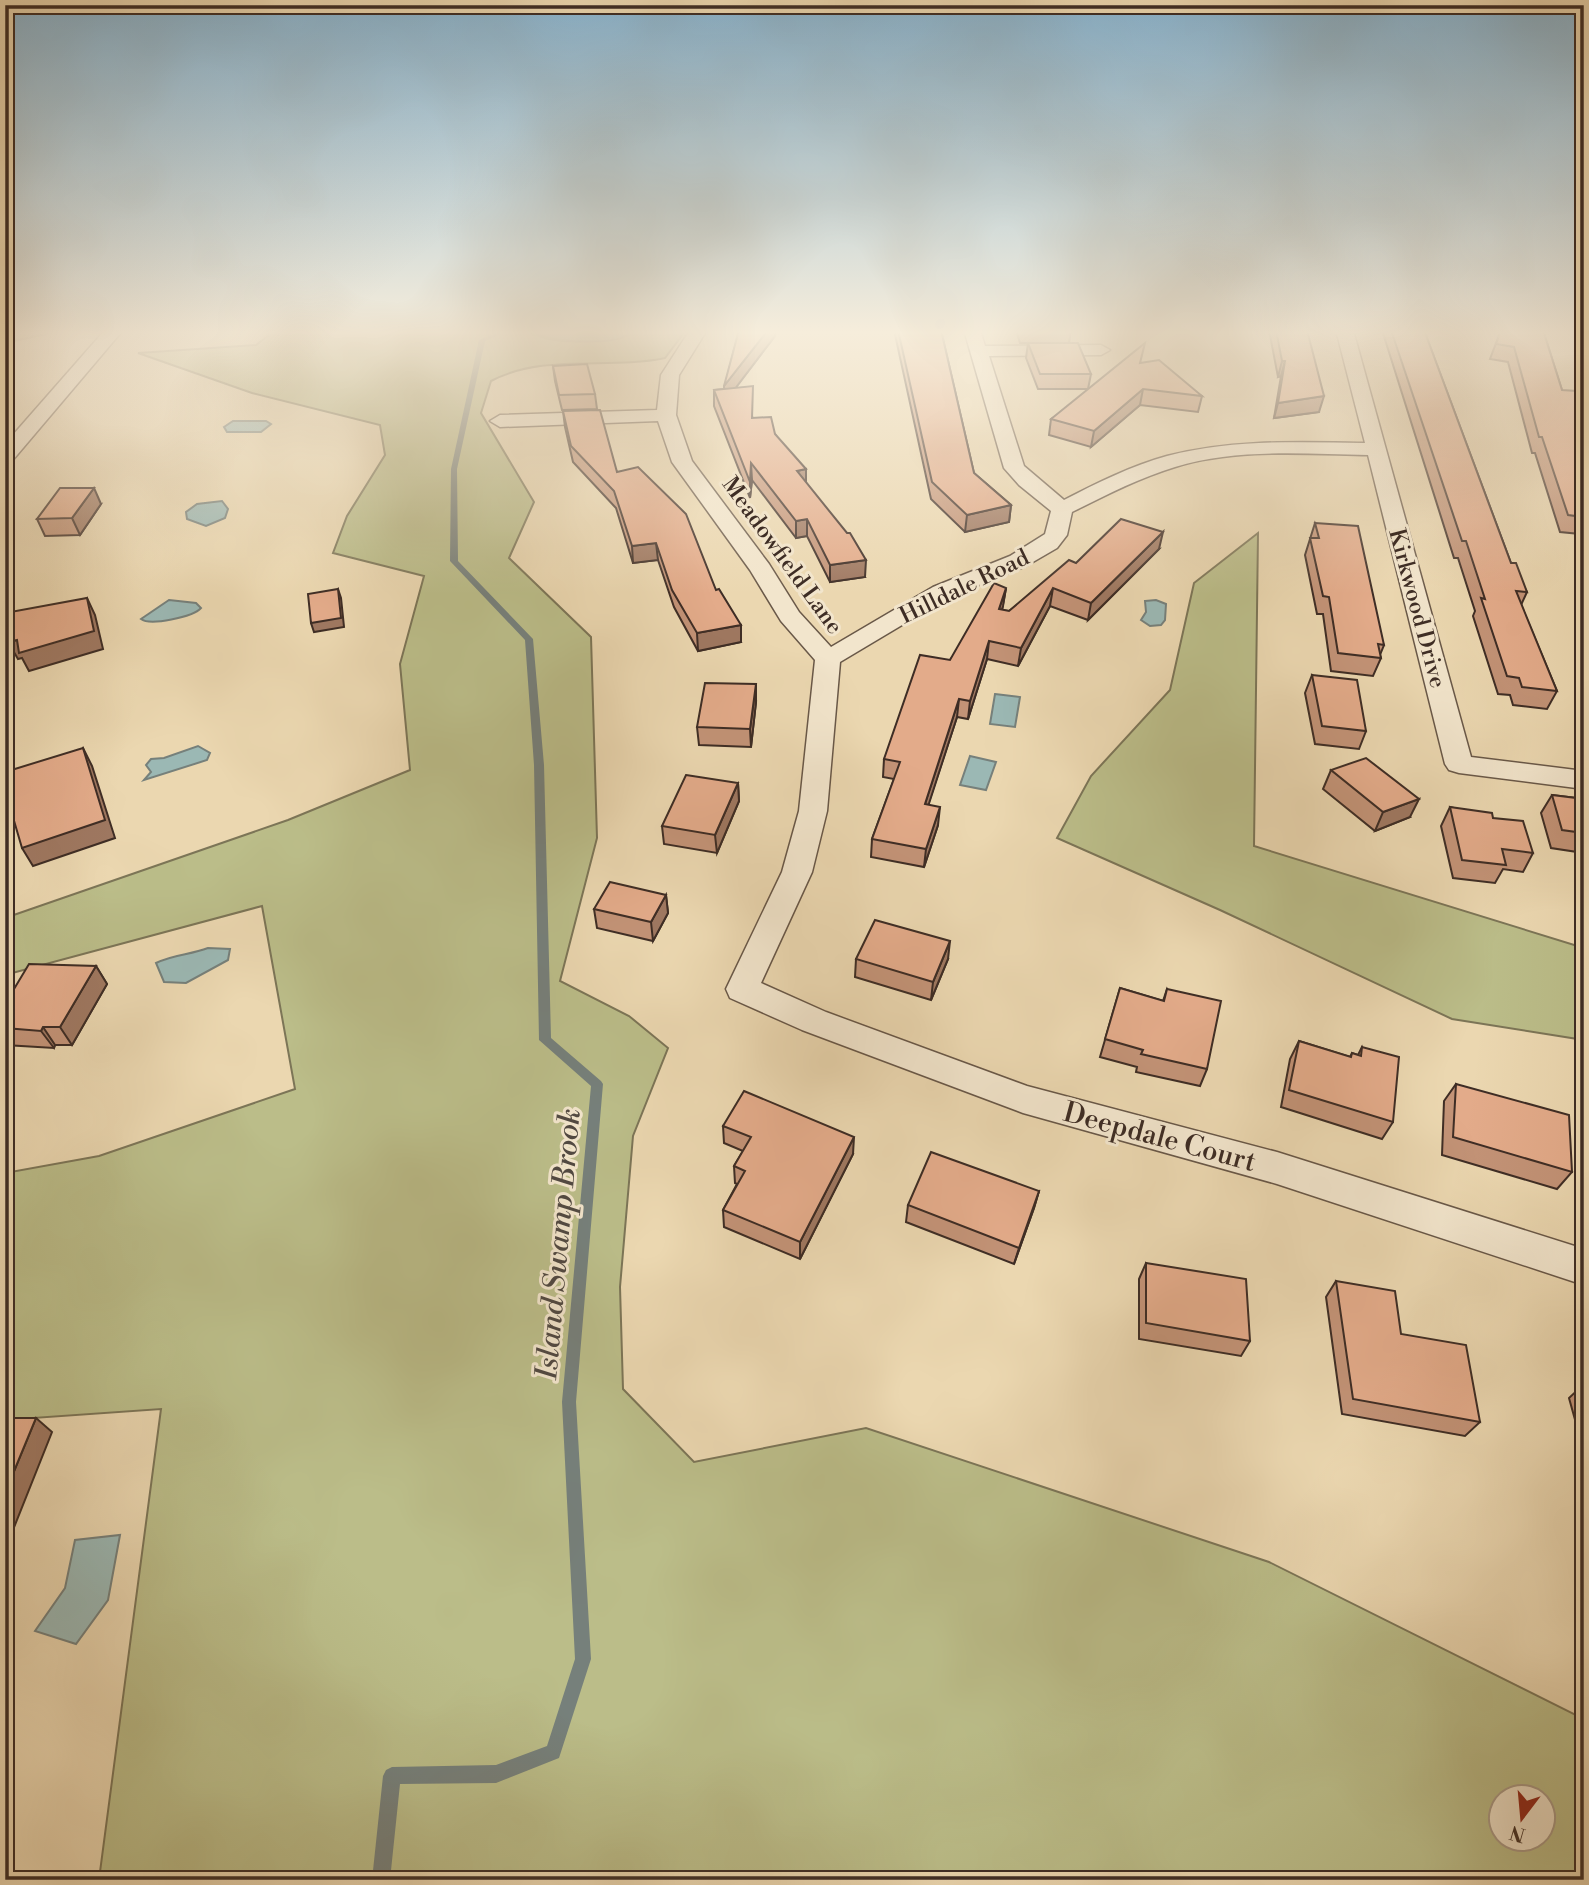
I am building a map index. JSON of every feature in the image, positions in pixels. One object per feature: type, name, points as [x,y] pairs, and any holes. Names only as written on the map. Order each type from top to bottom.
[{"type":"street","points":[[5,457],[39,418]]},
{"type":"street","points":[[500,421],[584,418]]},
{"type":"street","name":"Meadowfield Lane","points":[[667,418],[682,462],[761,569],[789,616],[828,659]]},
{"type":"street","points":[[999,418],[1014,468],[1062,509],[1147,469],[1186,458],[1252,450],[1376,449]]},
{"type":"street","name":"Kirkwood Drive","points":[[1368,418],[1459,764],[1584,780]]},
{"type":"street","name":"Hilldale Road","points":[[828,659],[941,592],[1018,561],[1049,543],[1056,535],[1062,509]]},
{"type":"street","name":"Deepdale Court","points":[[828,659],[813,811],[807,836],[797,872],[742,989],[814,1021],[1023,1098],[1276,1168],[1584,1267]]},
{"type":"green space","points":[[352,418],[484,418],[534,502],[509,558],[591,637],[597,838],[560,981],[629,1016],[668,1048],[633,1136],[620,1287],[623,1389],[694,1462],[866,1428],[1269,1562],[1584,1719],[1584,1880],[86,1880],[100,1872],[161,1409],[5,1420],[5,1173],[99,1156],[295,1089],[262,906],[5,975],[5,918],[288,820],[410,770],[400,664],[424,576],[333,553],[347,516],[385,455],[380,425]]},
{"type":"green space","points":[[1258,533],[1254,846],[1584,948],[1584,1040],[1452,1019],[1220,910],[1057,838],[1091,776],[1170,690],[1194,583]]},
{"type":"water","points":[[233,421],[266,421],[271,424],[261,432],[227,432],[224,427]]},
{"type":"water","points":[[222,501],[228,509],[225,518],[206,526],[187,519],[186,512],[197,504]]},
{"type":"water","points":[[169,600],[196,603],[201,608],[171,620],[153,622],[141,619]]},
{"type":"water","points":[[1156,600],[1166,604],[1165,620],[1161,625],[1150,626],[1141,620],[1146,612],[1145,601]]},
{"type":"water","points":[[995,694],[1020,697],[1015,727],[990,724]]},
{"type":"water","points":[[198,746],[210,753],[207,760],[144,780],[151,772],[146,765],[151,759],[164,758]]},
{"type":"water","points":[[970,756],[996,762],[986,790],[960,785]]},
{"type":"water","points":[[208,948],[230,949],[228,960],[186,983],[164,982],[156,963]]},
{"type":"water","points":[[120,1535],[108,1600],[76,1644],[35,1631],[65,1588],[75,1540]]},
{"type":"building","points":[[565,418],[602,418],[617,472],[638,467],[686,514],[716,590],[719,589],[741,625],[697,633],[672,590],[656,543],[632,546],[614,491],[571,446]]},
{"type":"building","points":[[725,418],[771,418],[775,434],[806,469],[797,471],[847,533],[850,533],[866,560],[830,565],[807,519],[796,521],[751,463],[750,482]]},
{"type":"building","points":[[918,418],[961,418],[974,473],[1011,505],[967,515],[932,482]]},
{"type":"building","points":[[1052,418],[1109,418],[1094,431]]},
{"type":"building","points":[[1421,418],[1457,418],[1511,563],[1516,563],[1527,592],[1516,591],[1557,691],[1522,687],[1519,678],[1507,676],[1481,598],[1485,599],[1466,541],[1462,541]]},
{"type":"building","points":[[1534,418],[1584,418],[1584,517],[1568,515],[1542,437],[1539,437]]},
{"type":"building","points":[[60,488],[94,488],[72,518],[37,519]]},
{"type":"building","points":[[1121,519],[1163,532],[1091,603],[1053,588],[1021,648],[989,641],[970,701],[959,699],[925,804],[940,807],[926,849],[872,839],[900,762],[884,759],[920,655],[950,660],[994,583],[1006,588],[999,609],[1009,611],[1069,560],[1076,563]]},
{"type":"building","points":[[1315,523],[1358,526],[1384,645],[1378,644],[1381,658],[1338,653],[1329,597],[1323,596],[1310,538],[1319,538]]},
{"type":"building","points":[[338,589],[341,618],[311,623],[308,594]]},
{"type":"building","points":[[87,598],[94,631],[19,653],[17,640],[8,642],[5,613]]},
{"type":"building","points":[[1312,675],[1357,680],[1366,731],[1322,726]]},
{"type":"building","points":[[705,683],[756,684],[750,729],[697,727]]},
{"type":"building","points":[[83,748],[105,820],[22,848],[5,790],[5,772]]},
{"type":"building","points":[[1366,758],[1419,799],[1383,812],[1331,770]]},
{"type":"building","points":[[686,775],[738,783],[715,835],[662,826]]},
{"type":"building","points":[[1552,795],[1584,799],[1584,833],[1562,830]]},
{"type":"building","points":[[1450,807],[1492,813],[1493,818],[1523,821],[1533,853],[1502,849],[1506,865],[1462,860]]},
{"type":"building","points":[[610,882],[666,895],[651,922],[594,909]]},
{"type":"building","points":[[875,920],[950,941],[933,982],[856,959]]},
{"type":"building","points":[[29,964],[96,966],[60,1027],[43,1027],[41,1031],[5,1028],[5,1004]]},
{"type":"building","points":[[1120,988],[1164,1001],[1167,989],[1221,1001],[1207,1069],[1141,1054],[1143,1050],[1105,1039]]},
{"type":"building","points":[[1299,1041],[1351,1057],[1352,1053],[1361,1056],[1362,1047],[1399,1057],[1393,1122],[1289,1090]]},
{"type":"building","points":[[1456,1084],[1569,1115],[1572,1172],[1453,1137]]},
{"type":"building","points":[[744,1091],[854,1137],[800,1242],[723,1210],[745,1171],[734,1166],[751,1137],[723,1126]]},
{"type":"building","points":[[931,1152],[1039,1191],[1019,1248],[908,1205]]},
{"type":"building","points":[[1146,1263],[1246,1279],[1250,1341],[1146,1323]]},
{"type":"building","points":[[1336,1281],[1395,1291],[1401,1334],[1466,1345],[1480,1422],[1353,1399]]},
{"type":"building","points":[[5,1418],[36,1418],[5,1493]]},
{"type":"waterway","name":"Island Swamp Brook","points":[[381,1880],[392,1776],[496,1774],[553,1752],[583,1659],[569,1402],[597,1084],[545,1040],[539,765],[529,639],[454,561],[454,469],[465,418]]}]
